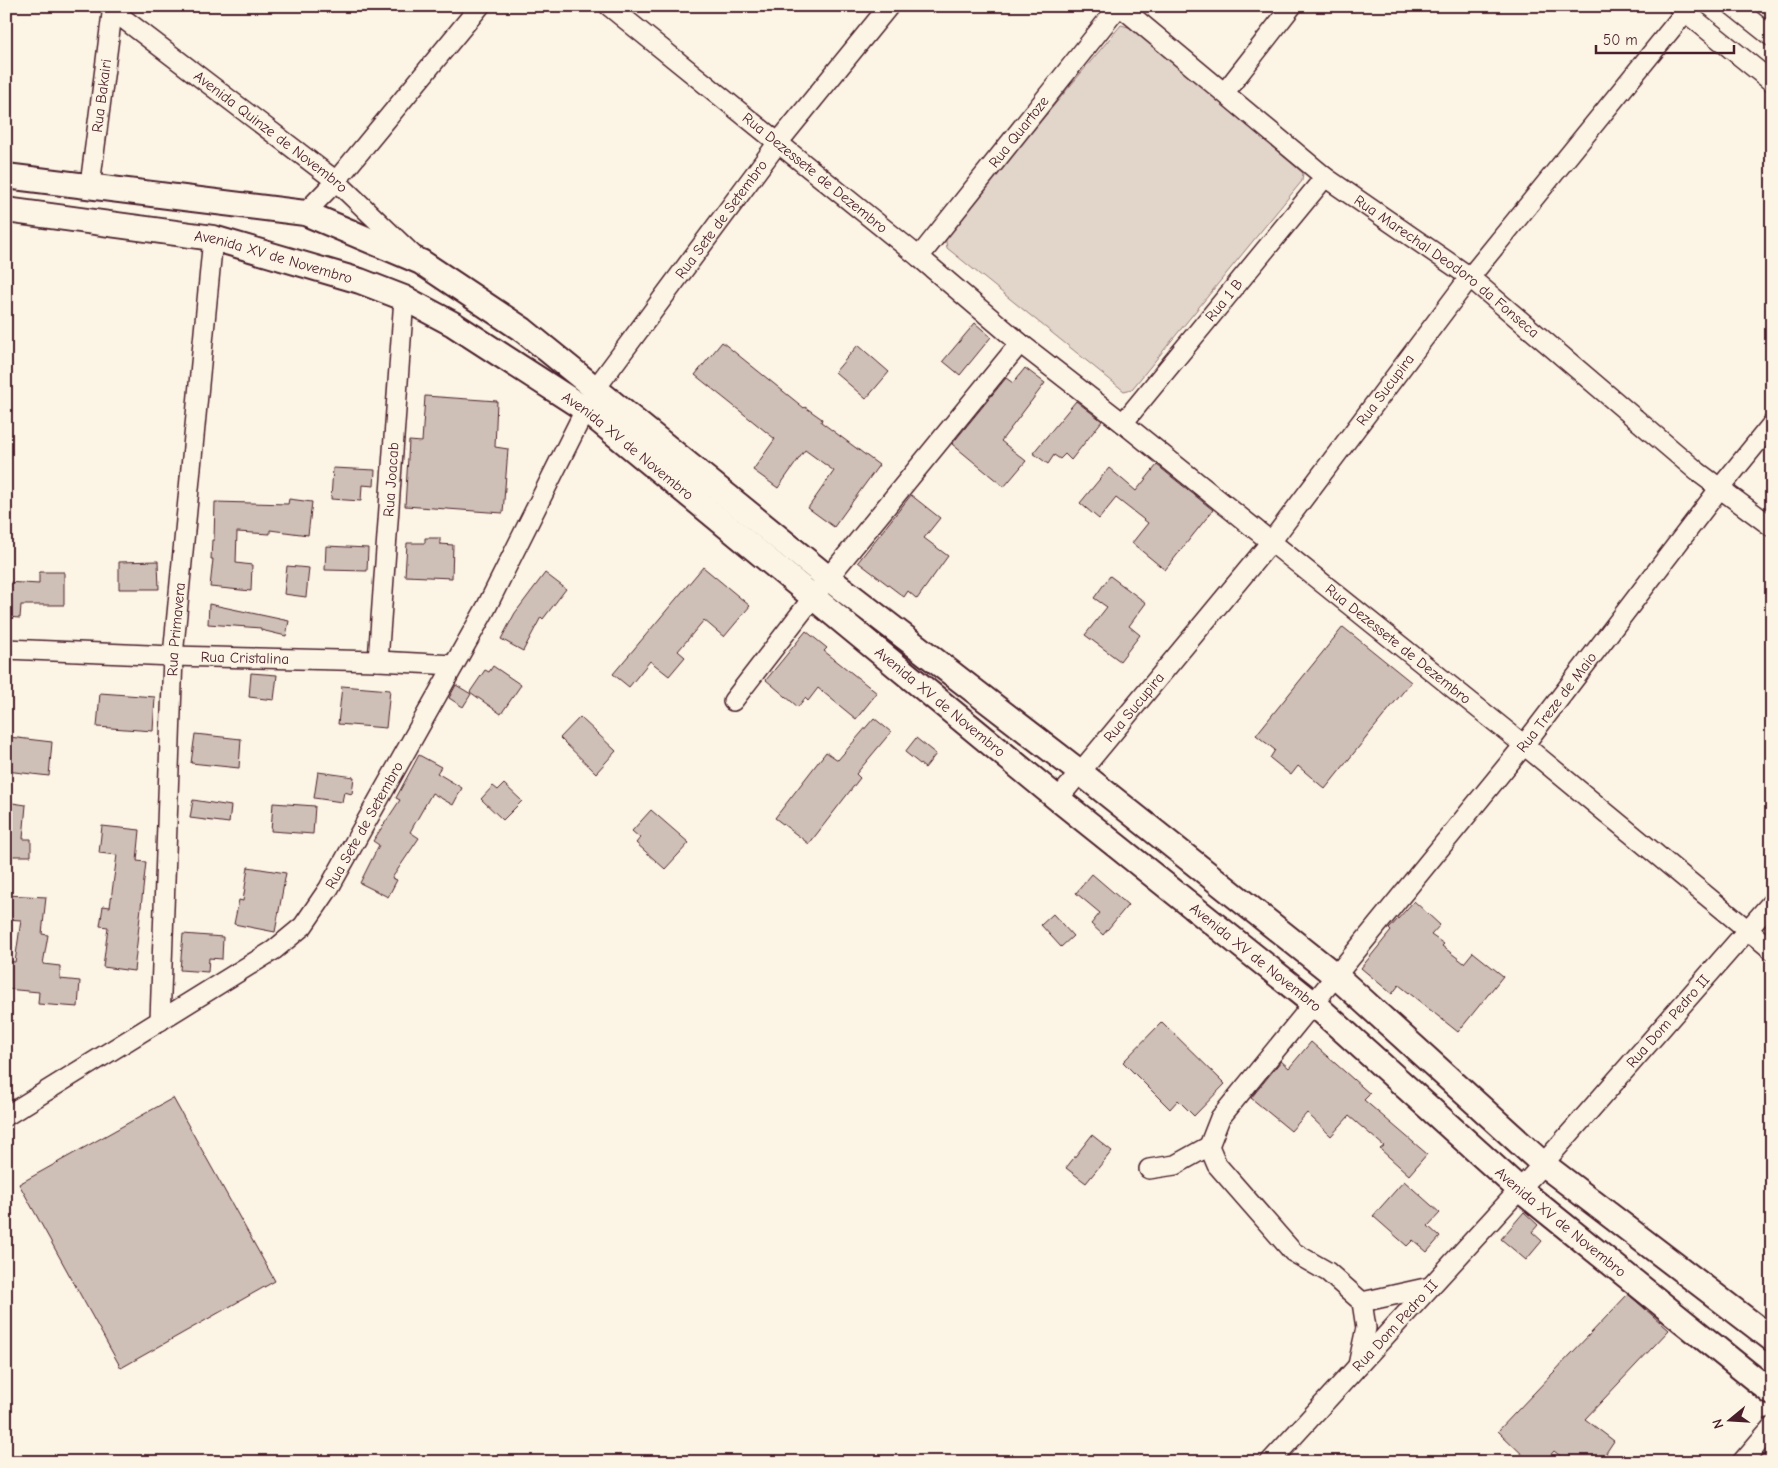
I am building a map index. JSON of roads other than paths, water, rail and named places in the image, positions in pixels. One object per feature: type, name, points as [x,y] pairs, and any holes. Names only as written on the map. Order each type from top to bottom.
[{"type":"main road","name":"Avenida XV de Novembro","points":[[6,176],[305,213],[421,262],[523,330],[828,578],[1081,774],[1336,976],[1543,1164],[1772,1339]]},
{"type":"main road","name":"Avenida XV de Novembro","points":[[7,214],[213,238],[360,281],[404,298],[453,324],[586,410],[1058,799],[1314,1004],[1519,1189],[1772,1394]]},
{"type":"street","points":[[305,213],[336,181],[480,6]]},
{"type":"street","name":"Rua Dezessete de Dezembro","points":[[608,6],[919,257],[1020,343],[1123,423],[1270,543],[1524,745],[1772,950]]},
{"type":"street","name":"Rua Sete de Setembro","points":[[6,1116],[274,950],[303,926],[329,888],[486,608],[596,388],[777,144],[889,6]]},
{"type":"street","name":"Rua Marechal Deodoro da Fonseca","points":[[1120,6],[1225,92],[1324,177],[1470,277],[1698,472],[1772,527]]},
{"type":"street","name":"Rua Quartoze","points":[[919,257],[1120,6]]},
{"type":"street","points":[[1225,92],[1292,6]]},
{"type":"street","points":[[1733,6],[1772,37]]},
{"type":"street","name":"Avenida Quinze de Novembro","points":[[113,8],[336,181],[421,262]]},
{"type":"street","name":"Rua Bakairi","points":[[90,186],[113,8]]},
{"type":"street","points":[[1684,8],[1772,82]]},
{"type":"street","name":"Rua Sucupira","points":[[1058,799],[1081,774],[1270,543],[1470,277],[1684,8]]},
{"type":"street","name":"Rua 1 B","points":[[1123,423],[1324,177]]},
{"type":"street","name":"Rua Primavera","points":[[160,1021],[173,656],[213,238]]},
{"type":"street","name":"Rua Joacab","points":[[378,661],[404,298]]},
{"type":"street","points":[[733,701],[828,578],[1020,343]]},
{"type":"street","name":"Rua Treze de Maio","points":[[1209,1146],[1220,1118],[1524,745],[1720,488],[1772,424]]},
{"type":"street","name":"Rua Cristalina","points":[[6,648],[173,656],[378,661],[454,665]]},
{"type":"street","name":"Rua Dom Pedro II","points":[[1270,1462],[1543,1164],[1772,902]]},
{"type":"street","points":[[1149,1169],[1175,1164],[1209,1146],[1217,1165],[1293,1252],[1328,1272],[1362,1302],[1366,1328],[1358,1365]]},
{"type":"street","points":[[1362,1302],[1430,1287]]},
{"type":"street","points":[[1742,1462],[1772,1427]]}]
